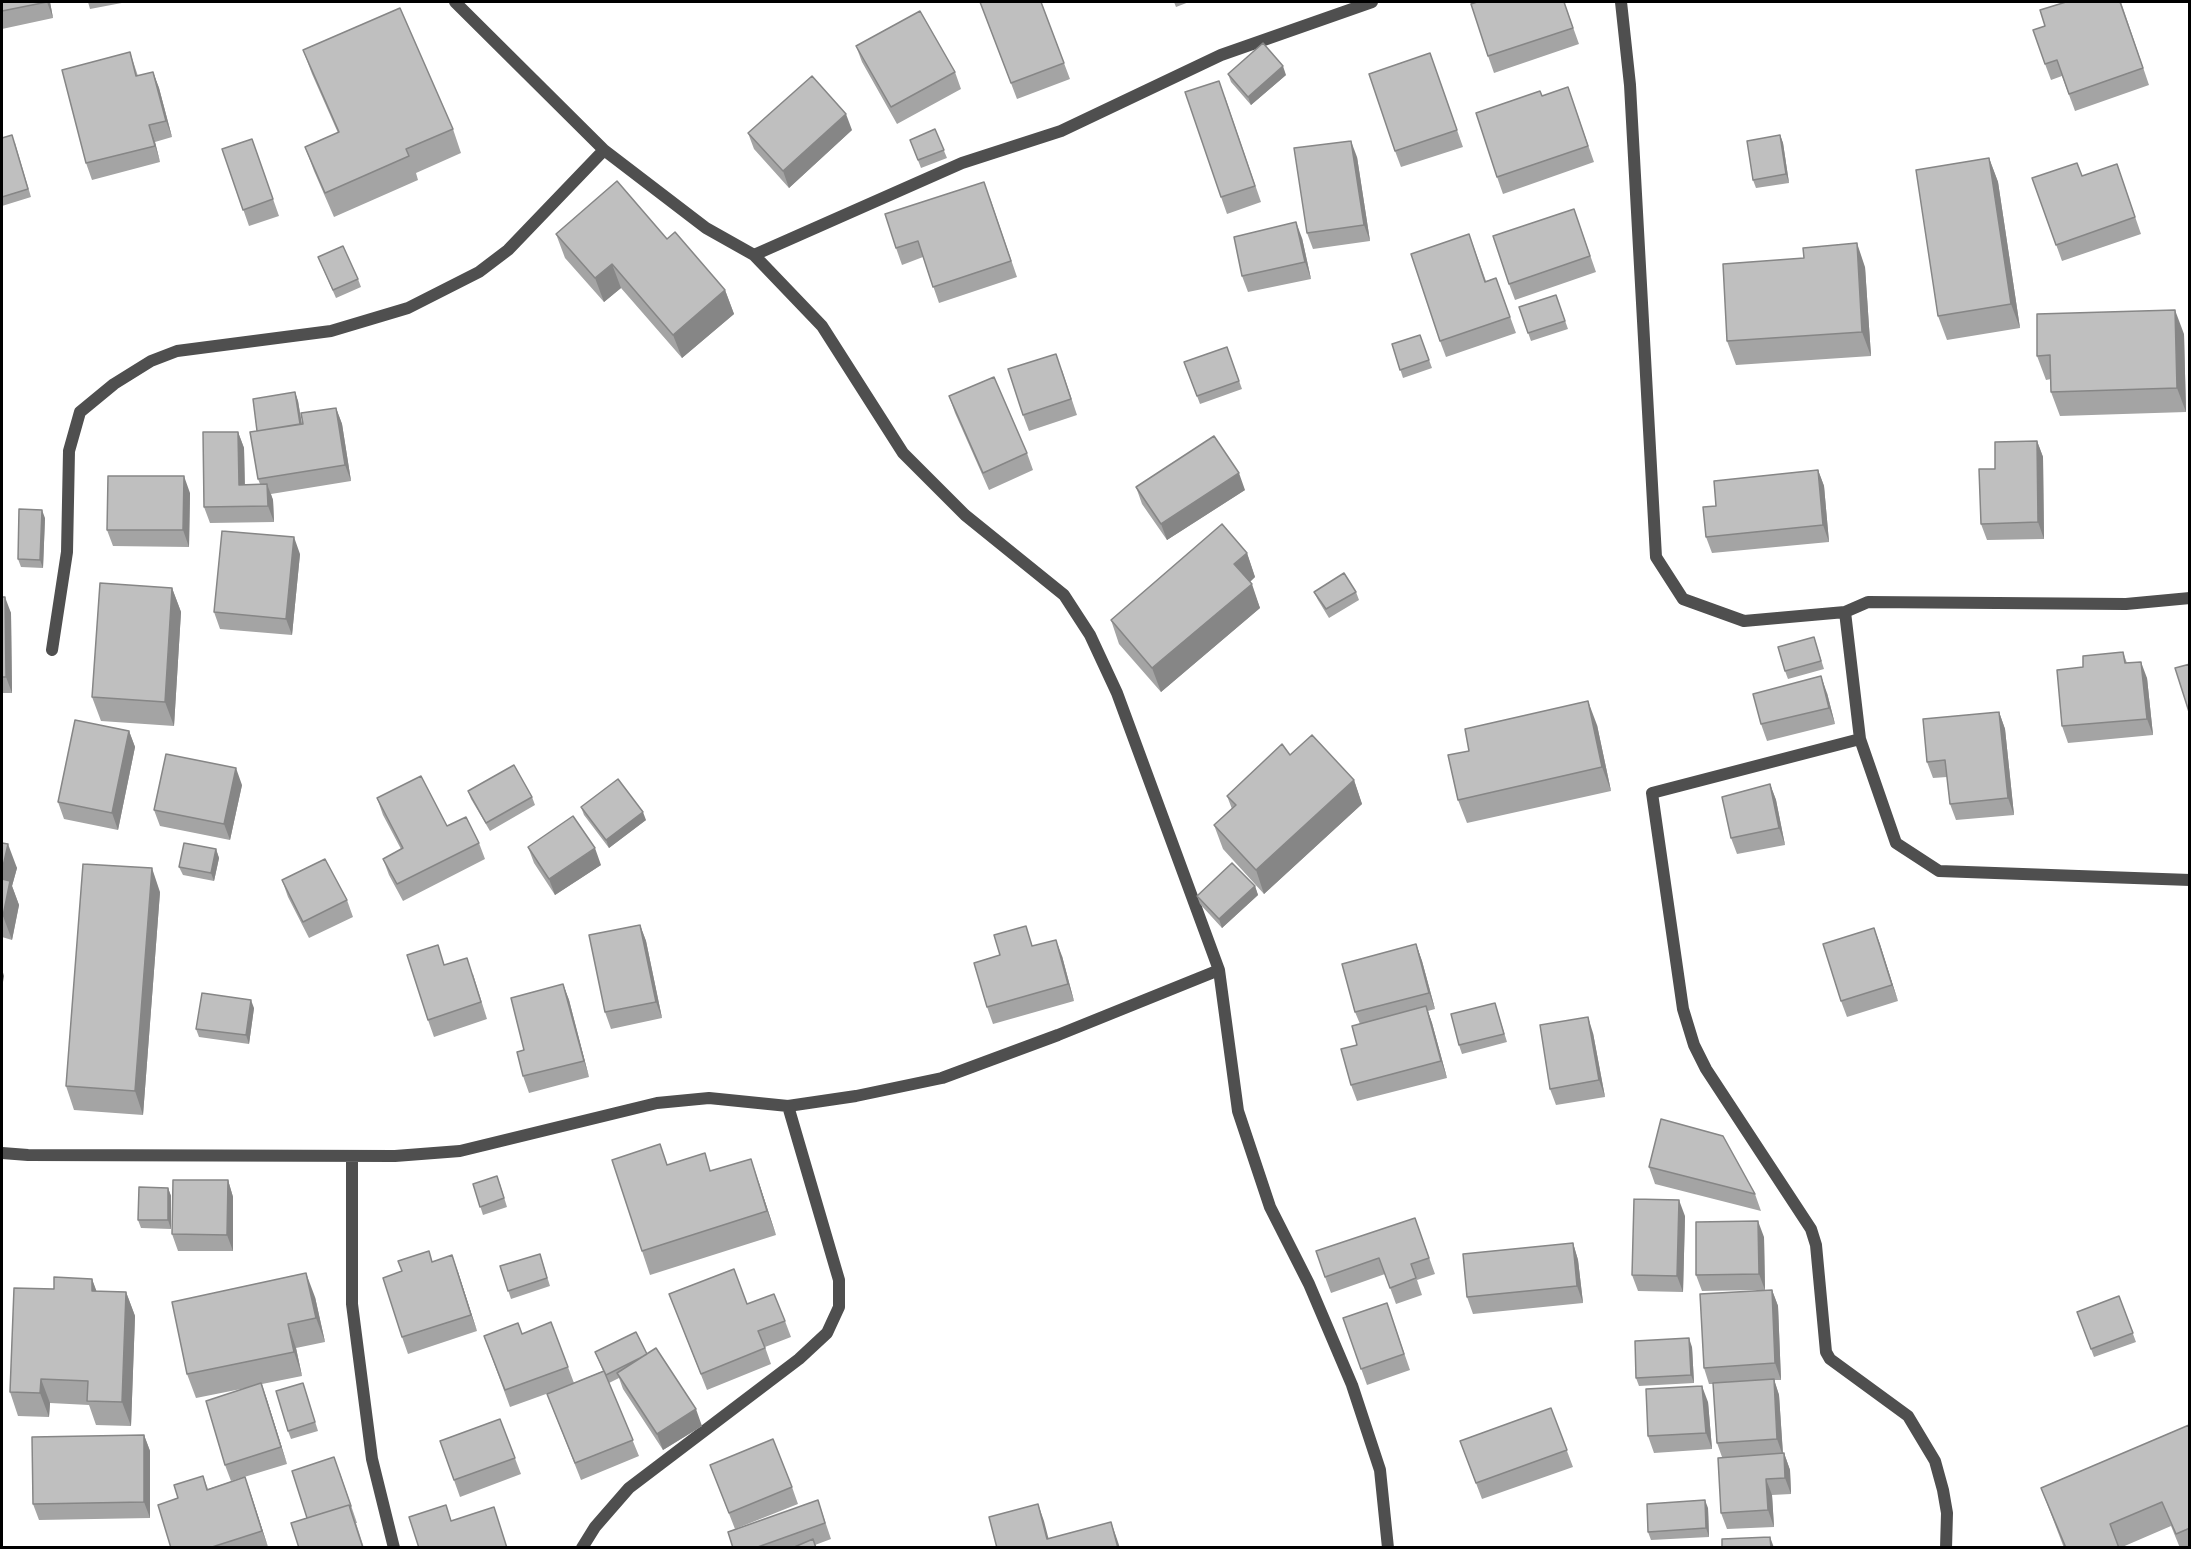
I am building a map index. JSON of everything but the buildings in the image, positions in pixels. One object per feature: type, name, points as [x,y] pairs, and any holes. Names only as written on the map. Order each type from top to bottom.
[{"type":"street","points":[[455,2],[604,150],[706,228],[754,255],[822,326],[903,453],[965,515],[1064,595],[1090,635],[1117,693],[1219,970],[1238,1112],[1270,1207],[1309,1284],[1352,1385],[1380,1470],[1388,1548]]},
{"type":"street","points":[[754,255],[962,163],[1061,131],[1221,55],[1372,2]]},
{"type":"street","points":[[1621,2],[1630,85],[1656,557],[1683,599],[1744,621],[1845,612],[1868,602],[2126,604],[2190,598]]},
{"type":"street","points":[[52,650],[67,552],[69,451],[80,412],[114,384],[151,361],[177,351],[331,332],[408,308],[479,272],[508,250],[604,150]]},
{"type":"street","points":[[1845,612],[1860,739],[1896,843],[1939,871],[2190,880]]},
{"type":"street","points":[[1860,739],[1652,793],[1683,1009],[1694,1045],[1706,1069],[1811,1229],[1816,1245],[1826,1352],[1830,1359],[1908,1416],[1935,1461],[1947,1513],[1946,1548]]},
{"type":"street","points":[[2,1152],[28,1155],[352,1157],[460,1151],[657,1103],[709,1098],[788,1106],[856,1096],[942,1078],[1058,1035],[1219,970]]},
{"type":"street","points":[[582,1548],[595,1527],[629,1488],[799,1359],[827,1333],[839,1307],[839,1280],[788,1106]]},
{"type":"street","points":[[352,1157],[352,1304],[372,1460],[394,1548]]}]
